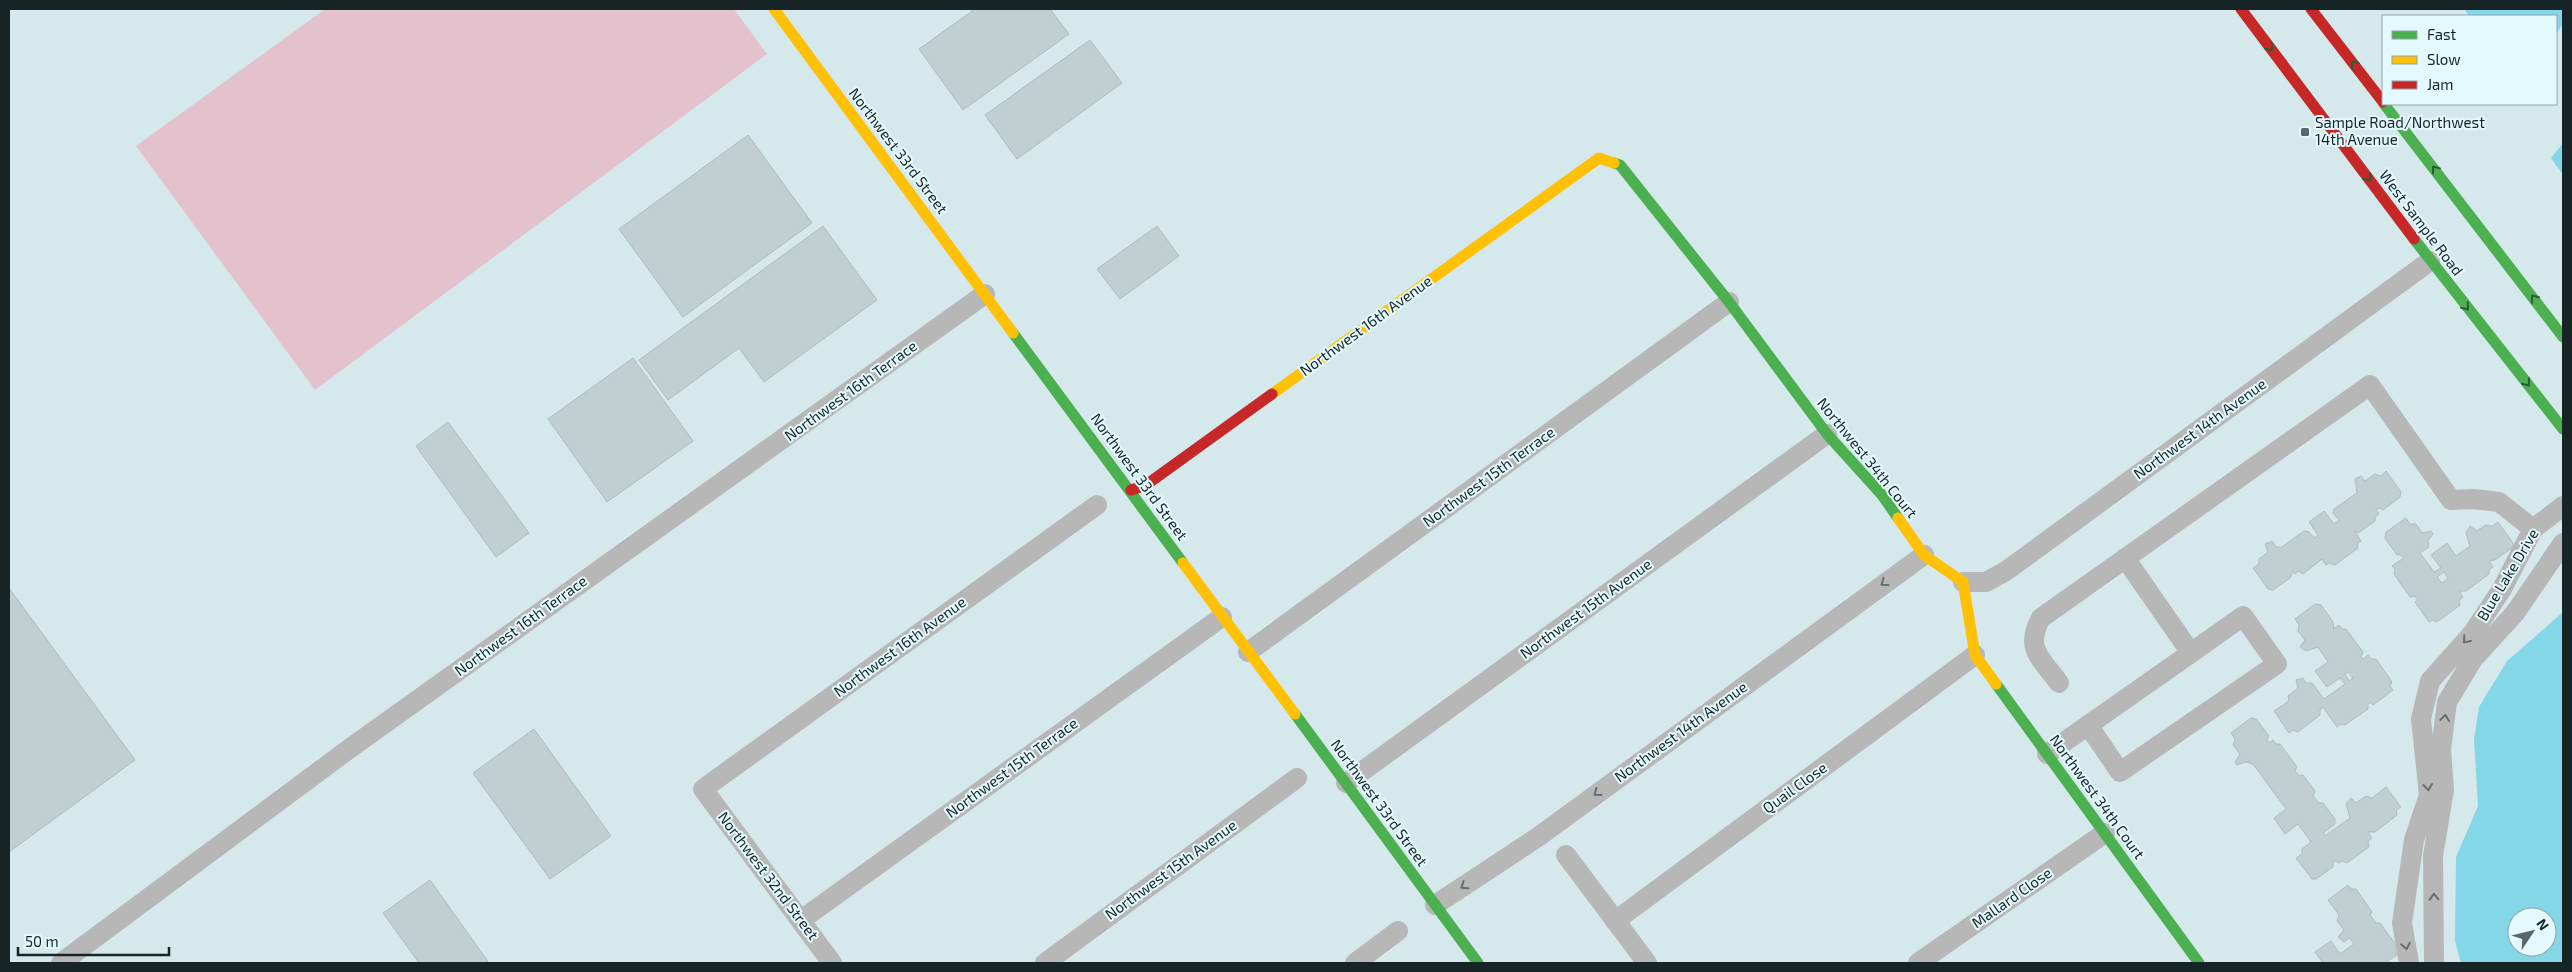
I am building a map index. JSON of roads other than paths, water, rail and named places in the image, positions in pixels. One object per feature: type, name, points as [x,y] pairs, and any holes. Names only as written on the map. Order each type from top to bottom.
[{"type":"street","name":"Northwest 33rd Street","points":[[774,9],[1131,490],[1478,963]]},
{"type":"street","name":"West Sample Road","points":[[2241,9],[2430,261],[2563,429]]},
{"type":"street","points":[[2311,9],[2382,100]]},
{"type":"street","points":[[2386,105],[2563,337]]},
{"type":"street","name":"Northwest 34th Court","points":[[1599,158],[1620,165],[1729,302],[1827,434],[1882,495],[1924,555],[1963,582],[1975,655],[2199,963]]},
{"type":"street","name":"Northwest 16th Avenue","points":[[1131,490],[1146,485],[1599,158]]},
{"type":"street","name":"Northwest 14th Avenue","points":[[1963,582],[1986,582],[2006,571],[2430,261]]},
{"type":"street","name":"Northwest 16th Terrace","points":[[61,963],[349,750],[986,294]]},
{"type":"street","name":"Northwest 15th Terrace","points":[[1248,652],[1729,302]]},
{"type":"street","points":[[2059,683],[2033,646],[2032,634],[2041,618],[2370,385],[2451,500],[2474,499],[2499,502],[2534,529]]},
{"type":"street","name":"Northwest 15th Avenue","points":[[1346,783],[1827,434]]},
{"type":"street","name":"Northwest 16th Avenue","points":[[703,789],[1097,505]]},
{"type":"street","name":"Blue Lake Drive","points":[[2409,963],[2402,923],[2414,840],[2429,795],[2422,718],[2430,681],[2472,634],[2492,604],[2534,529],[2563,506]]},
{"type":"street","name":"Blue Lake Drive","points":[[2434,963],[2433,856],[2444,790],[2441,749],[2448,702],[2473,659],[2515,613],[2563,543]]},
{"type":"street","name":"Northwest 14th Avenue","points":[[1435,905],[1538,836],[1924,555]]},
{"type":"street","points":[[2124,558],[2191,653]]},
{"type":"street","name":"Northwest 15th Terrace","points":[[801,920],[1222,616]]},
{"type":"street","points":[[2047,754],[2088,725],[2191,653],[2243,616],[2277,664],[2120,772],[2088,725]]},
{"type":"street","name":"Quail Close","points":[[1615,921],[1975,655]]},
{"type":"street","name":"Northwest 15th Avenue","points":[[1045,963],[1297,778]]},
{"type":"street","name":"Northwest 32nd Street","points":[[703,789],[832,963]]},
{"type":"street","name":"Mallard Close","points":[[1918,963],[2105,833]]},
{"type":"street","points":[[1566,855],[1647,963]]},
{"type":"street","points":[[1355,963],[1398,931]]},
{"type":"water","points":[[2464,9],[2563,9],[2563,24],[2557,33],[2557,15],[2468,15]]},
{"type":"water","points":[[2563,143],[2563,175],[2551,158]]},
{"type":"water","points":[[2563,612],[2563,963],[2461,963],[2455,941],[2456,857],[2478,806],[2474,739],[2479,707],[2507,661]]},
{"type":"place","name":"Sample Road/Northwest 14th Avenue","points":[[2305,132]]}]
